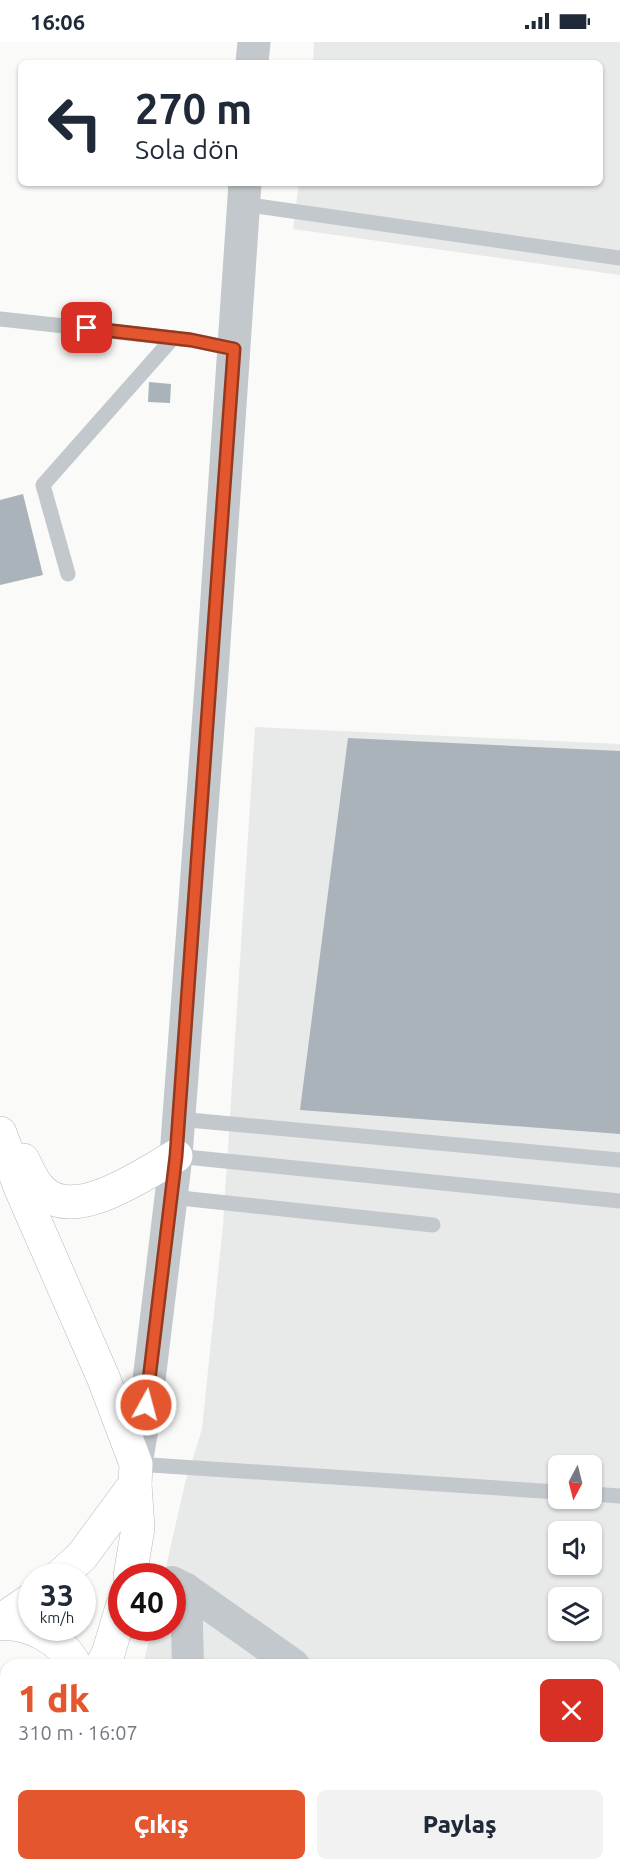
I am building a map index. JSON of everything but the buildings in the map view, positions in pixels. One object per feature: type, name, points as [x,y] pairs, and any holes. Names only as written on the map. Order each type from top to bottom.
[{"type":"main road","points":[[0,1110],[33,1181],[45,1194],[60,1200],[80,1202],[97,1198],[126,1185],[176,1156]]},
{"type":"main road","points":[[0,1133],[20,1187],[103,1377],[135,1474],[138,1528],[151,1563]]},
{"type":"main road","points":[[75,1563],[82,1556],[135,1474]]},
{"type":"main road","points":[[0,1622],[18,1609]]},
{"type":"main road","points":[[0,1622],[22,1626],[41,1633],[58,1644],[72,1659]]},
{"type":"main road","points":[[105,1659],[112,1641]]},
{"type":"street","points":[[252,60],[254,42]]},
{"type":"street","points":[[135,1474],[146,1405],[176,1156],[244,193]]},
{"type":"street","points":[[186,1596],[285,1659]]},
{"type":"street","points":[[179,1641],[186,1659]]},
{"type":"lane","points":[[244,193],[620,258]]},
{"type":"lane","points":[[0,319],[173,338],[234,349]]},
{"type":"lane","points":[[68,574],[43,485],[173,338]]},
{"type":"lane","points":[[178,1119],[620,1160]]},
{"type":"lane","points":[[176,1156],[620,1201]]},
{"type":"lane","points":[[171,1197],[433,1225]]},
{"type":"lane","points":[[135,1474],[548,1492]]},
{"type":"lane","points":[[602,1495],[620,1496]]},
{"type":"shaded area","points":[[314,42],[620,42],[620,275],[293,229],[299,186],[603,186],[603,60],[313,60]]},
{"type":"shaded area","points":[[255,727],[620,744],[620,1659],[144,1659],[149,1641],[186,1641],[186,1563],[167,1563],[185,1483],[202,1429],[223,1225]]},
{"type":"route","points":[[87,328],[191,340],[234,349],[176,1156],[146,1405]]}]
